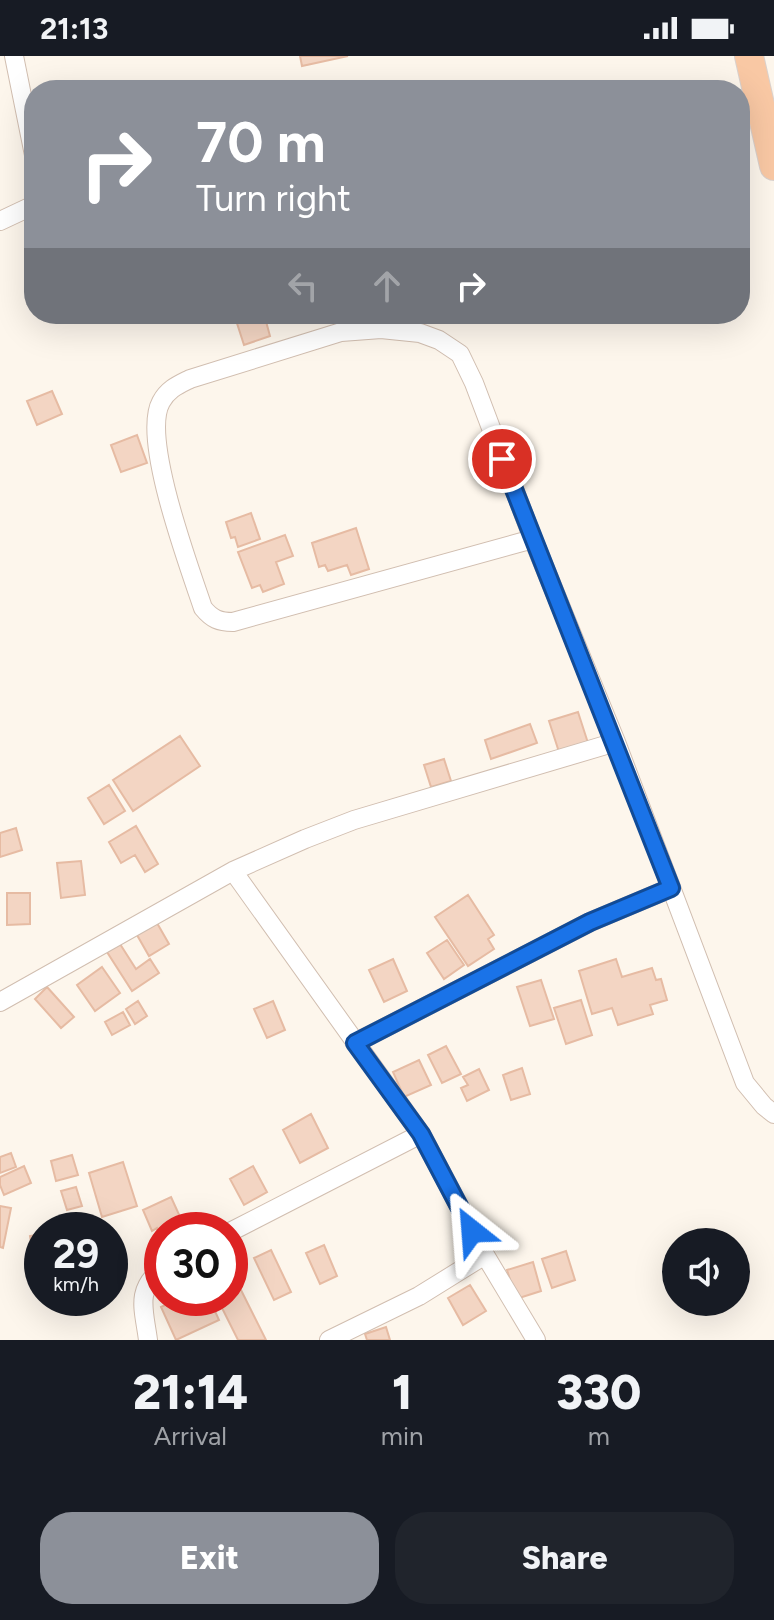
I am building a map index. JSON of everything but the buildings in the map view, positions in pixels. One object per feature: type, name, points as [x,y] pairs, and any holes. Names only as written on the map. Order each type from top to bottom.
[{"type":"highway","points":[[749,56],[774,166]]},
{"type":"street","points":[[14,56],[24,106]]},
{"type":"street","points":[[0,221],[24,210]]},
{"type":"street","points":[[533,539],[233,622],[222,622],[210,617],[203,608],[159,462],[156,422],[160,403],[172,388],[190,379],[341,332],[381,329],[420,333],[439,340],[460,354],[616,742],[745,1083],[774,1114]]},
{"type":"street","points":[[0,1002],[233,871],[305,839],[354,820],[616,742]]},
{"type":"street","points":[[233,871],[421,1134],[485,1255],[536,1340]]},
{"type":"street","points":[[355,1043],[590,922],[671,888]]},
{"type":"street","points":[[248,1223],[421,1134]]},
{"type":"street","points":[[329,1340],[419,1296],[485,1255]]},
{"type":"street","points":[[145,1316],[148,1340]]},
{"type":"route","points":[[472,1231],[421,1134],[355,1043],[590,922],[671,888],[502,459]]}]
